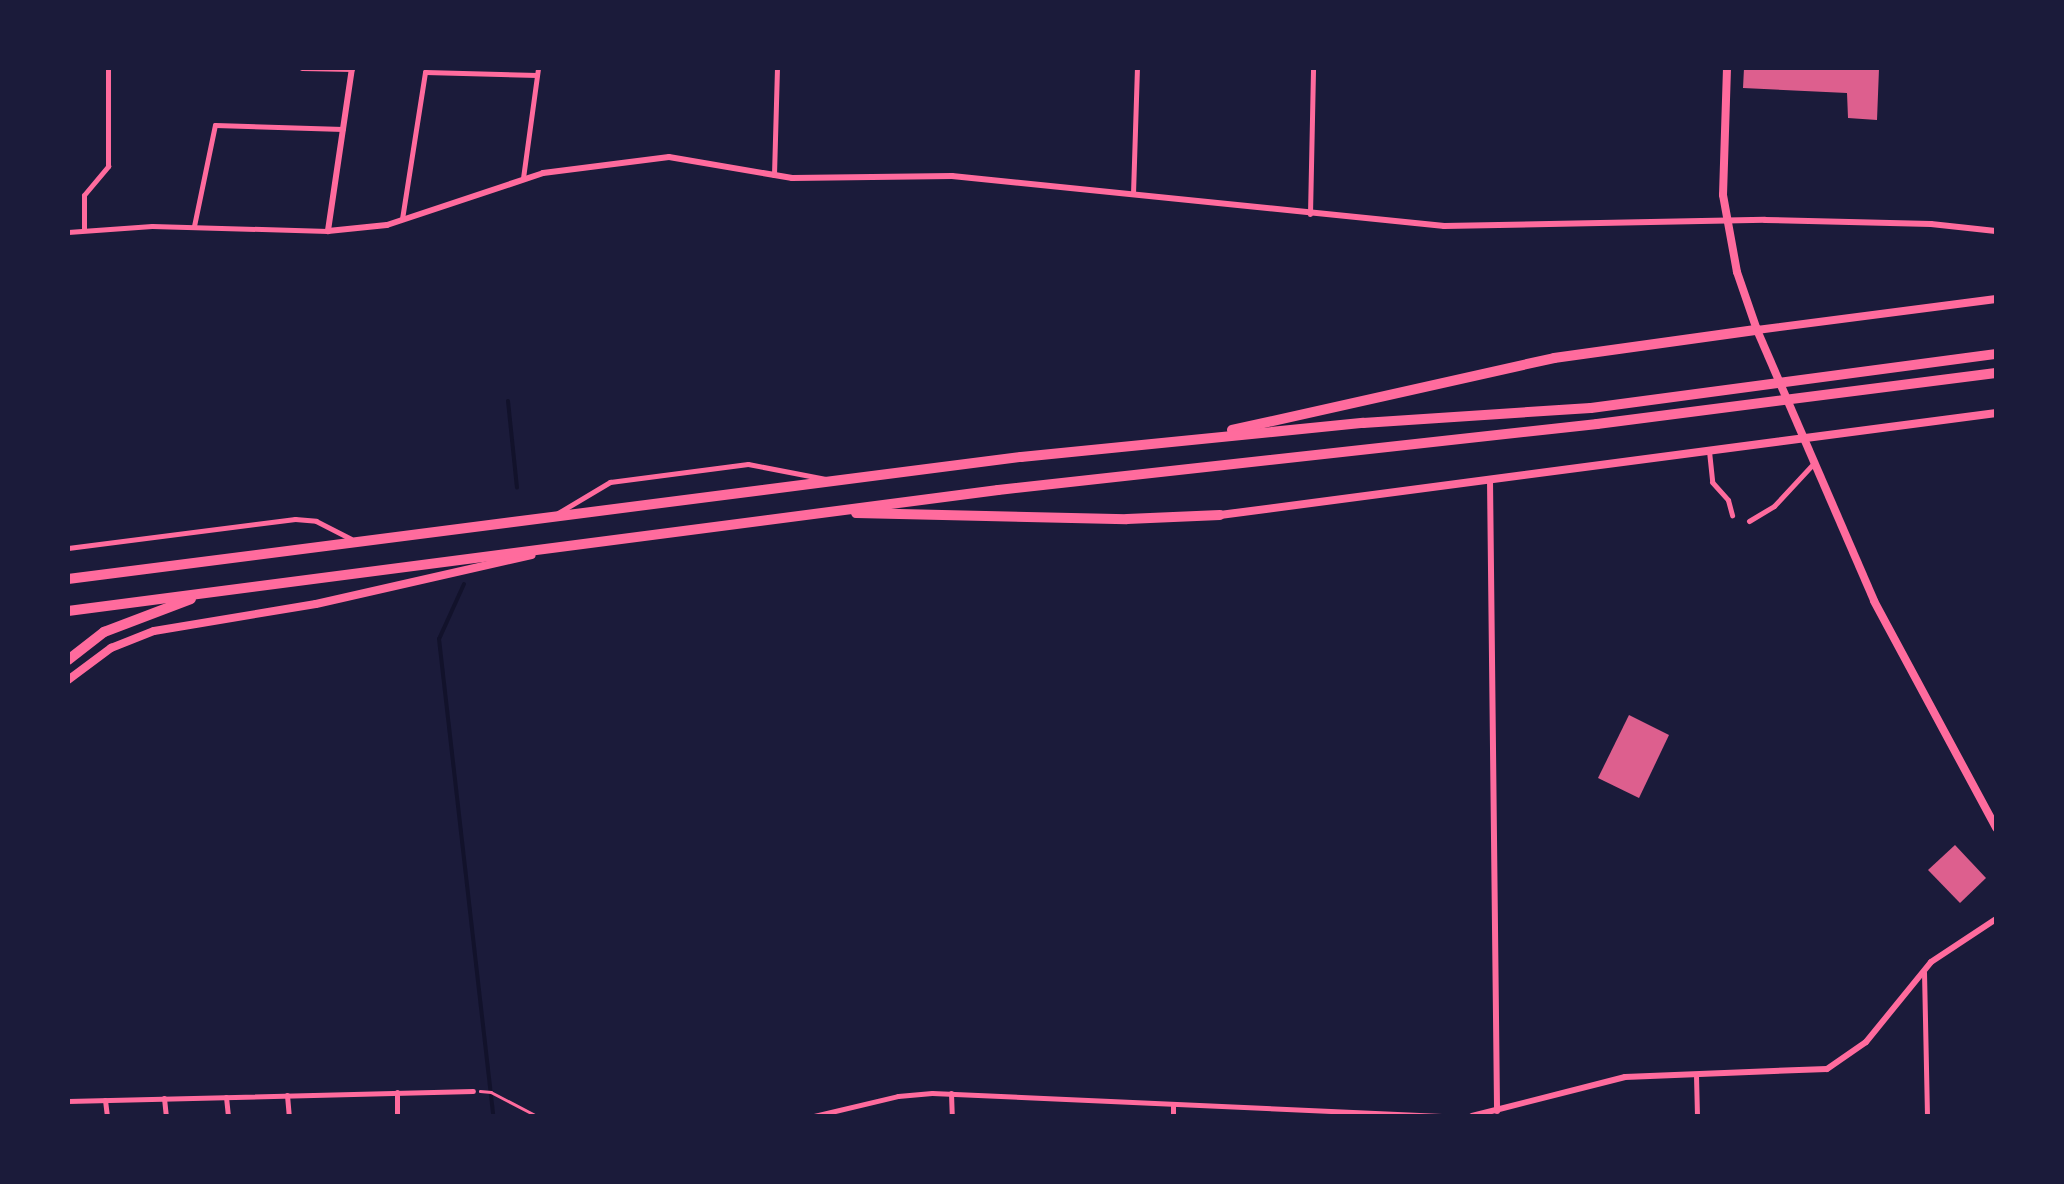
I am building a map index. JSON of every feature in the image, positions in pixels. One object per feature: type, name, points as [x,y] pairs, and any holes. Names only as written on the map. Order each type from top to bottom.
[{"type":"highway","points":[[1191,439],[1554,358],[1756,330]]},
{"type":"highway","points":[[68,579],[1191,439],[1592,408],[1996,354]]},
{"type":"highway","points":[[68,611],[820,512],[1597,424],[1996,373]]},
{"type":"highway","points":[[820,512],[1128,519],[1220,515]]},
{"type":"highway","points":[[68,660],[114,628],[210,592]]},
{"type":"main road","points":[[1727,68],[1722,158],[1726,220],[1756,330],[1880,612],[1996,828]]},
{"type":"main road","points":[[1756,330],[1996,299]]},
{"type":"main road","points":[[1220,515],[1996,413]]},
{"type":"main road","points":[[68,680],[111,648],[154,631],[316,604],[575,545]]},
{"type":"street","points":[[84,230],[84,195],[108,166],[108,68]]},
{"type":"street","points":[[302,68],[352,68],[328,232]]},
{"type":"street","points":[[774,176],[778,68]]},
{"type":"street","points":[[1133,194],[1137,68]]},
{"type":"street","points":[[1310,215],[1313,68]]},
{"type":"street","points":[[402,221],[425,72],[538,71],[523,178]]},
{"type":"street","points":[[194,226],[215,125],[343,129]]},
{"type":"street","points":[[68,232],[194,226],[328,232],[402,221],[523,178],[669,157],[774,176],[831,180],[952,176],[1310,215],[1455,226],[1726,220],[1931,224],[1996,230]]},
{"type":"street","points":[[1709,451],[1712,482],[1728,500],[1732,515]]},
{"type":"street","points":[[1749,521],[1774,506],[1816,461]]},
{"type":"street","points":[[547,519],[610,482],[748,464],[839,481]]},
{"type":"street","points":[[1490,480],[1498,1111]]},
{"type":"street","points":[[68,548],[306,519],[358,543]]},
{"type":"street","points":[[1472,1116],[1625,1077],[1810,1072],[1842,1062],[1866,1042],[1924,969],[1996,919]]},
{"type":"street","points":[[1924,969],[1927,1116]]},
{"type":"street","points":[[1696,1075],[1697,1116]]},
{"type":"street","points":[[68,1100],[473,1090]]},
{"type":"street","points":[[397,1092],[398,1116]]},
{"type":"street","points":[[951,1093],[952,1116]]},
{"type":"street","points":[[814,1116],[898,1096],[951,1093],[1441,1116]]},
{"type":"street","points":[[287,1095],[289,1116]]},
{"type":"street","points":[[226,1097],[228,1116]]},
{"type":"street","points":[[164,1098],[166,1116]]},
{"type":"street","points":[[106,1100],[107,1116]]},
{"type":"street","points":[[1173,1106],[1173,1116]]},
{"type":"path","points":[[491,1092],[537,1116]]},
{"type":"building","points":[[1744,68],[1879,69],[1877,120],[1848,118],[1847,93],[1743,88]]},
{"type":"building","points":[[1629,715],[1669,735],[1639,798],[1598,778]]},
{"type":"building","points":[[1955,845],[1986,878],[1960,903],[1928,870]]},
{"type":"waterway","points":[[508,401],[517,488]]},
{"type":"waterway","points":[[464,584],[439,639],[493,1116]]}]
